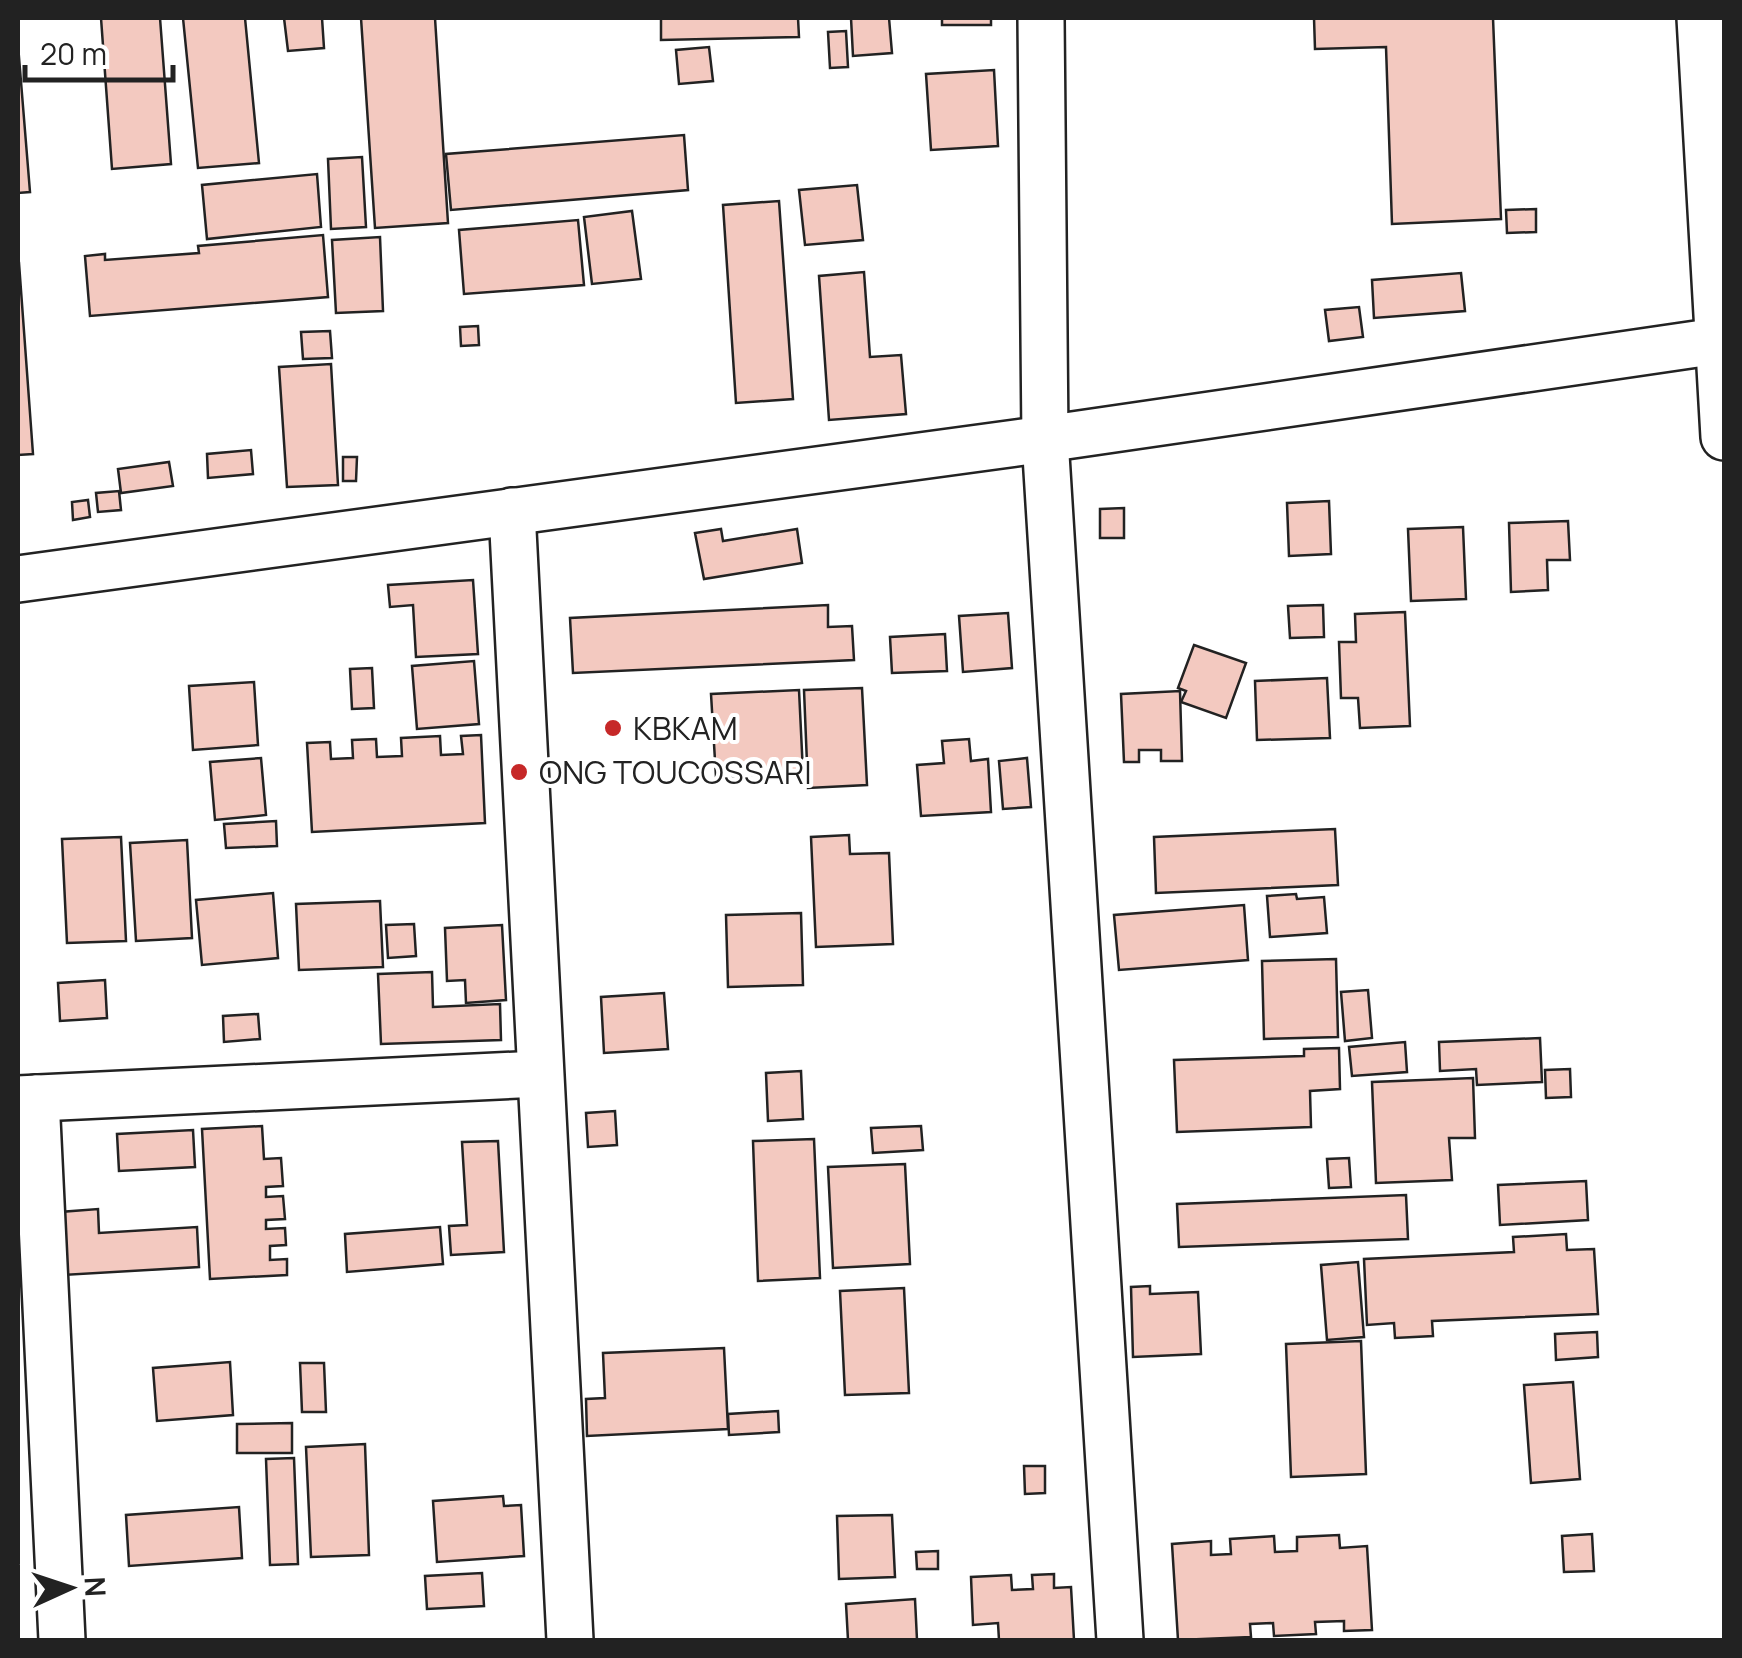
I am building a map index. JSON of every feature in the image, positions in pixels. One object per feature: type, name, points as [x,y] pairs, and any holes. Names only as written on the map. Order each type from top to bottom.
[{"type":"street","points":[[1041,18],[1045,439],[1120,1640]]},
{"type":"street","points":[[1700,18],[1724,437]]},
{"type":"street","points":[[18,579],[1045,439],[1721,340]]},
{"type":"street","points":[[512,511],[570,1640]]},
{"type":"street","points":[[62,1640],[26,1098],[540,1074]]},
{"type":"building","points":[[101,18],[160,18],[171,164],[112,169]]},
{"type":"building","points":[[183,18],[245,18],[259,163],[198,168]]},
{"type":"building","points":[[284,18],[322,18],[324,48],[288,51]]},
{"type":"building","points":[[361,18],[435,18],[448,223],[375,228]]},
{"type":"building","points":[[661,18],[798,18],[799,37],[661,40]]},
{"type":"building","points":[[851,18],[889,18],[892,53],[853,56]]},
{"type":"building","points":[[942,18],[991,18],[991,25],[942,25]]},
{"type":"building","points":[[1314,18],[1493,18],[1501,219],[1392,224],[1386,47],[1315,49]]},
{"type":"building","points":[[846,31],[848,67],[830,68],[828,32]]},
{"type":"building","points":[[18,45],[30,192],[18,193]]},
{"type":"building","points":[[709,47],[713,81],[679,84],[676,50]]},
{"type":"building","points":[[994,70],[998,146],[931,150],[926,74]]},
{"type":"building","points":[[684,135],[688,190],[451,210],[446,154]]},
{"type":"building","points":[[362,157],[366,227],[331,229],[328,159]]},
{"type":"building","points":[[317,174],[321,227],[207,239],[202,185]]},
{"type":"building","points":[[857,185],[863,240],[805,245],[799,190]]},
{"type":"building","points":[[779,201],[793,399],[736,403],[723,205]]},
{"type":"building","points":[[1536,209],[1536,232],[1507,233],[1506,210]]},
{"type":"building","points":[[632,211],[641,279],[592,284],[584,217]]},
{"type":"building","points":[[578,220],[584,285],[464,294],[459,230]]},
{"type":"building","points":[[323,235],[328,297],[90,316],[85,256],[105,254],[105,260],[199,253],[198,246]]},
{"type":"building","points":[[380,237],[383,311],[336,313],[332,240]]},
{"type":"building","points":[[18,263],[33,454],[18,455]]},
{"type":"building","points":[[864,272],[870,357],[901,355],[906,414],[829,420],[819,276]]},
{"type":"building","points":[[1461,273],[1465,311],[1374,318],[1372,280]]},
{"type":"building","points":[[1359,307],[1363,337],[1329,341],[1325,310]]},
{"type":"building","points":[[478,326],[479,345],[461,346],[460,327]]},
{"type":"building","points":[[330,331],[332,358],[303,359],[301,332]]},
{"type":"building","points":[[331,364],[338,485],[287,487],[279,367]]},
{"type":"building","points":[[251,450],[253,474],[208,478],[207,454]]},
{"type":"building","points":[[343,457],[357,457],[356,481],[343,481]]},
{"type":"building","points":[[169,462],[173,486],[121,493],[118,469]]},
{"type":"building","points":[[119,491],[121,510],[98,512],[96,493]]},
{"type":"building","points":[[88,500],[90,517],[73,520],[72,502]]},
{"type":"building","points":[[1329,501],[1331,554],[1289,556],[1287,503]]},
{"type":"building","points":[[1124,508],[1124,538],[1100,538],[1100,509]]},
{"type":"building","points":[[1568,521],[1570,560],[1547,560],[1548,590],[1511,592],[1509,523]]},
{"type":"building","points":[[1463,527],[1466,599],[1411,601],[1408,529]]},
{"type":"building","points":[[721,529],[723,541],[797,529],[802,563],[704,579],[695,533]]},
{"type":"building","points":[[473,580],[478,654],[416,657],[413,605],[390,607],[388,585]]},
{"type":"building","points":[[828,605],[828,627],[852,626],[854,660],[573,673],[570,618]]},
{"type":"building","points":[[1323,605],[1324,637],[1290,638],[1288,606]]},
{"type":"building","points":[[1405,612],[1410,726],[1360,728],[1358,698],[1341,698],[1339,642],[1356,642],[1355,614]]},
{"type":"building","points":[[1008,613],[1012,668],[963,672],[959,616]]},
{"type":"building","points":[[945,634],[947,671],[892,673],[890,637]]},
{"type":"building","points":[[1194,645],[1246,663],[1226,718],[1181,702],[1186,691],[1178,688]]},
{"type":"building","points":[[474,661],[479,724],[417,729],[412,666]]},
{"type":"building","points":[[372,668],[374,708],[352,709],[350,669]]},
{"type":"building","points":[[1327,678],[1330,738],[1257,740],[1255,681]]},
{"type":"building","points":[[254,682],[258,745],[193,750],[189,686]]},
{"type":"building","points":[[862,688],[867,785],[808,788],[804,690]]},
{"type":"building","points":[[799,690],[803,773],[716,777],[711,694]]},
{"type":"building","points":[[1180,691],[1182,761],[1161,761],[1161,750],[1139,750],[1139,762],[1124,762],[1121,694]]},
{"type":"building","points":[[481,735],[485,823],[312,832],[307,743],[330,742],[331,759],[353,758],[352,740],[376,739],[377,757],[402,756],[401,738],[440,736],[441,755],[463,754],[461,736]]},
{"type":"building","points":[[969,739],[971,761],[988,759],[991,812],[921,816],[917,765],[944,763],[942,741]]},
{"type":"building","points":[[261,758],[266,815],[215,820],[210,762]]},
{"type":"building","points":[[1027,758],[1031,807],[1003,809],[999,761]]},
{"type":"building","points":[[276,821],[277,846],[226,848],[224,824]]},
{"type":"building","points":[[1335,829],[1338,885],[1156,893],[1154,837]]},
{"type":"building","points":[[849,835],[850,854],[889,853],[893,944],[816,947],[811,837]]},
{"type":"building","points":[[121,837],[126,941],[67,943],[62,839]]},
{"type":"building","points":[[187,840],[192,938],[136,941],[130,843]]},
{"type":"building","points":[[273,893],[278,958],[202,965],[196,900]]},
{"type":"building","points":[[1296,894],[1297,899],[1324,897],[1327,933],[1270,937],[1267,896]]},
{"type":"building","points":[[380,901],[383,967],[299,970],[296,904]]},
{"type":"building","points":[[1244,905],[1248,960],[1119,970],[1114,915]]},
{"type":"building","points":[[801,913],[803,985],[728,987],[726,915]]},
{"type":"building","points":[[414,924],[416,956],[388,958],[386,925]]},
{"type":"building","points":[[502,925],[506,1000],[466,1003],[465,980],[447,981],[445,928]]},
{"type":"building","points":[[1336,959],[1338,1037],[1264,1039],[1262,961]]},
{"type":"building","points":[[432,972],[433,1007],[500,1004],[501,1040],[381,1044],[378,974]]},
{"type":"building","points":[[105,980],[107,1018],[60,1021],[58,983]]},
{"type":"building","points":[[1368,990],[1372,1038],[1345,1041],[1341,992]]},
{"type":"building","points":[[664,993],[668,1049],[604,1053],[601,997]]},
{"type":"building","points":[[258,1014],[260,1039],[224,1042],[223,1016]]},
{"type":"building","points":[[1540,1038],[1542,1082],[1477,1085],[1476,1069],[1440,1071],[1439,1042]]},
{"type":"building","points":[[1405,1042],[1407,1072],[1352,1076],[1349,1047]]},
{"type":"building","points":[[1339,1048],[1340,1089],[1310,1091],[1311,1127],[1177,1132],[1174,1060],[1304,1056],[1304,1049]]},
{"type":"building","points":[[1570,1069],[1571,1097],[1546,1098],[1545,1070]]},
{"type":"building","points":[[801,1071],[803,1119],[768,1121],[766,1073]]},
{"type":"building","points":[[1473,1078],[1475,1138],[1449,1138],[1452,1180],[1376,1183],[1372,1082]]},
{"type":"building","points":[[615,1111],[617,1145],[588,1147],[586,1113]]},
{"type":"building","points":[[262,1126],[264,1159],[281,1158],[283,1186],[266,1187],[266,1197],[283,1196],[285,1219],[266,1220],[266,1229],[285,1228],[286,1245],[270,1246],[270,1260],[287,1259],[287,1275],[210,1279],[202,1129]]},
{"type":"building","points":[[921,1126],[923,1150],[873,1153],[871,1128]]},
{"type":"building","points":[[193,1130],[195,1167],[119,1171],[117,1134]]},
{"type":"building","points":[[814,1139],[820,1278],[758,1281],[753,1141]]},
{"type":"building","points":[[498,1141],[504,1252],[451,1255],[449,1226],[467,1225],[462,1142]]},
{"type":"building","points":[[1349,1158],[1351,1187],[1329,1188],[1327,1159]]},
{"type":"building","points":[[905,1164],[910,1264],[833,1268],[828,1167]]},
{"type":"building","points":[[1586,1181],[1588,1220],[1500,1225],[1498,1185]]},
{"type":"building","points":[[1406,1195],[1408,1239],[1179,1247],[1177,1204]]},
{"type":"building","points":[[98,1209],[99,1233],[197,1227],[199,1267],[63,1275],[60,1212]]},
{"type":"building","points":[[440,1227],[443,1264],[347,1272],[345,1234]]},
{"type":"building","points":[[1566,1234],[1567,1250],[1594,1249],[1598,1314],[1432,1321],[1433,1336],[1395,1338],[1394,1323],[1367,1325],[1364,1259],[1514,1252],[1513,1237]]},
{"type":"building","points":[[1358,1262],[1364,1337],[1327,1340],[1321,1265]]},
{"type":"building","points":[[1150,1286],[1150,1294],[1198,1292],[1201,1354],[1133,1357],[1131,1287]]},
{"type":"building","points":[[904,1288],[909,1393],[845,1395],[840,1291]]},
{"type":"building","points":[[1597,1332],[1598,1357],[1556,1360],[1555,1334]]},
{"type":"building","points":[[1361,1341],[1366,1474],[1291,1477],[1286,1344]]},
{"type":"building","points":[[724,1348],[728,1429],[587,1436],[586,1399],[605,1398],[603,1353]]},
{"type":"building","points":[[230,1362],[233,1415],[157,1421],[153,1368]]},
{"type":"building","points":[[300,1363],[324,1363],[326,1412],[302,1412]]},
{"type":"building","points":[[1573,1382],[1580,1479],[1531,1483],[1524,1385]]},
{"type":"building","points":[[778,1411],[779,1432],[729,1435],[728,1414]]},
{"type":"building","points":[[292,1423],[292,1453],[237,1453],[237,1424]]},
{"type":"building","points":[[365,1444],[369,1555],[311,1557],[306,1447]]},
{"type":"building","points":[[294,1458],[298,1564],[270,1565],[266,1459]]},
{"type":"building","points":[[1024,1466],[1045,1466],[1045,1493],[1025,1494]]},
{"type":"building","points":[[503,1496],[504,1506],[521,1505],[524,1556],[437,1562],[433,1501]]},
{"type":"building","points":[[239,1507],[242,1558],[129,1566],[126,1515]]},
{"type":"building","points":[[892,1515],[895,1577],[839,1579],[837,1516]]},
{"type":"building","points":[[1592,1534],[1594,1571],[1564,1572],[1562,1536]]},
{"type":"building","points":[[1339,1535],[1340,1548],[1367,1546],[1372,1630],[1344,1631],[1344,1621],[1315,1622],[1316,1634],[1274,1636],[1273,1623],[1250,1624],[1251,1637],[1178,1640],[1172,1544],[1211,1541],[1211,1555],[1231,1554],[1230,1539],[1274,1536],[1275,1552],[1297,1551],[1297,1537]]},
{"type":"building","points":[[938,1551],[938,1569],[917,1569],[916,1552]]},
{"type":"building","points":[[482,1573],[484,1606],[427,1609],[425,1576]]},
{"type":"building","points":[[1054,1574],[1054,1588],[1071,1587],[1074,1640],[999,1640],[998,1623],[973,1625],[971,1577],[1011,1575],[1012,1590],[1033,1589],[1032,1575]]},
{"type":"building","points":[[915,1599],[917,1640],[848,1640],[846,1604]]},
{"type":"place","name":"KBKAM","points":[[613,728]]},
{"type":"place","name":"ONG TOUCOSSARI","points":[[519,772]]}]
